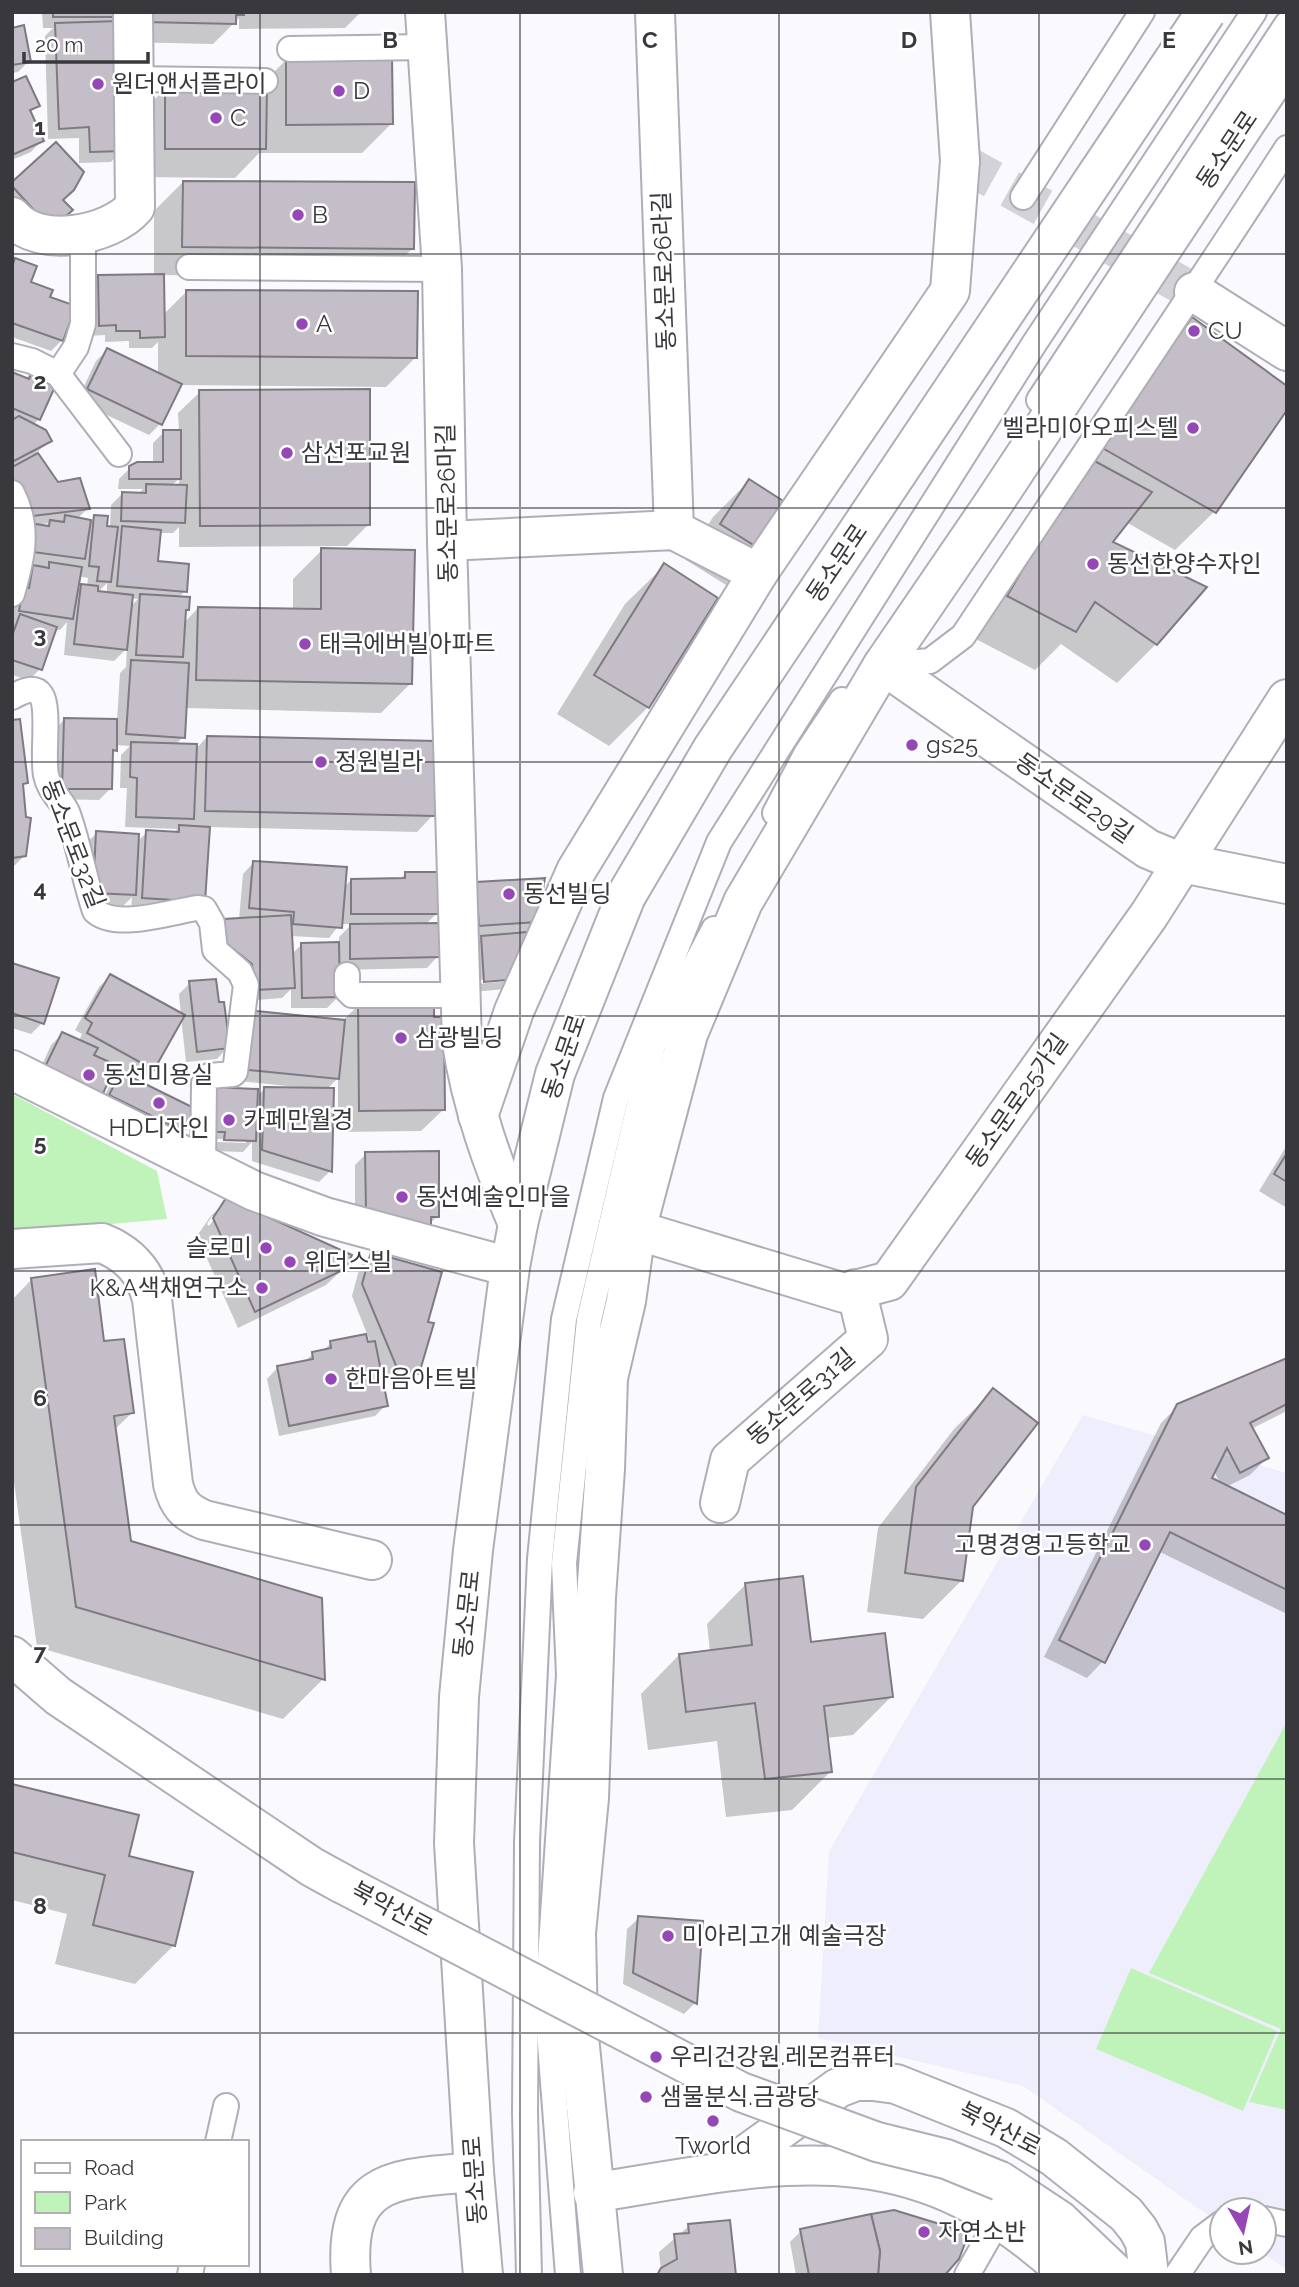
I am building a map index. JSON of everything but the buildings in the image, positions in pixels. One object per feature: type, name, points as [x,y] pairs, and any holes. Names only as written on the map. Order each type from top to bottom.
[{"type":"street","points":[[12,217],[19,225],[44,235],[67,237],[121,220],[135,207],[133,12]]},
{"type":"street","name":"동소문로26라길","points":[[654,12],[674,530]]},
{"type":"street","points":[[478,1116],[514,1011],[566,890],[758,573],[950,291],[960,162],[950,12]]},
{"type":"street","name":"동소문로","points":[[483,2275],[454,1843],[459,1697],[473,1550],[510,1267],[555,1074],[626,896],[713,748],[1206,12]]},
{"type":"street","name":"동소문로26마길","points":[[426,30],[442,269],[462,1043],[467,1076],[490,1157],[518,1224]]},
{"type":"street","name":"동소문로","points":[[603,2275],[578,2027],[576,1933],[589,1798],[608,1378],[626,1301],[636,1230],[688,1034],[743,902],[883,665],[1287,60]]},
{"type":"street","points":[[1194,292],[1287,351]]},
{"type":"street","points":[[447,541],[674,530],[758,573]]},
{"type":"street","name":"동소문로29길","points":[[883,665],[1147,849],[1182,863],[1287,884]]},
{"type":"street","name":"동소문로25가길","points":[[636,1230],[844,1293],[889,1281],[1149,915],[1287,699]]},
{"type":"street","points":[[12,1070],[254,1191],[300,1209],[510,1267]]},
{"type":"street","points":[[12,1249],[102,1243],[114,1248],[139,1268],[149,1286],[152,1299],[173,1484],[183,1508],[204,1520],[372,1560]]},
{"type":"street","name":"동소문로31길","points":[[720,1503],[730,1460],[868,1339],[856,1289]]},
{"type":"street","name":"북악산로","points":[[12,1656],[58,1696],[312,1867],[741,2092],[877,2142],[946,2159],[1000,2181],[1059,2220],[1117,2275]]},
{"type":"street","points":[[12,1675],[58,1696]]},
{"type":"street","name":"북악산로","points":[[722,2172],[838,2088],[856,2081],[896,2084],[1006,2128],[1054,2157],[1126,2214],[1145,2242],[1149,2275]]},
{"type":"street","points":[[795,2119],[790,2126],[796,2143],[812,2156],[838,2165]]},
{"type":"street","points":[[593,2193],[768,2166],[838,2165],[894,2174],[963,2198],[1042,2249],[1069,2275]]},
{"type":"street","points":[[351,2275],[351,2231],[361,2208],[372,2193],[404,2178],[474,2172]]},
{"type":"lane","points":[[1023,197],[1142,12]]},
{"type":"lane","points":[[529,2275],[524,2113],[527,1842],[540,1559],[564,1319],[616,1098],[719,842],[1034,344],[1254,12]]},
{"type":"lane","points":[[568,2275],[547,2005],[569,1675],[564,1563],[589,1320],[653,1045],[806,754],[1287,24]]},
{"type":"lane","points":[[290,49],[426,30]]},
{"type":"lane","points":[[133,79],[265,81]]},
{"type":"lane","points":[[883,665],[930,660],[963,636],[1194,292],[1287,148]]},
{"type":"lane","points":[[58,374],[76,347],[83,324],[83,232]]},
{"type":"lane","points":[[189,267],[442,269]]},
{"type":"lane","points":[[12,356],[32,361],[58,374],[120,454]]},
{"type":"lane","points":[[12,493],[22,525],[24,550],[12,594]]},
{"type":"lane","name":"동소문로32길","points":[[12,697],[24,690],[30,690],[42,697],[45,709],[46,777],[52,794],[67,814],[95,911],[101,917],[116,920],[204,909],[212,923],[215,950],[244,978],[246,985],[235,1072],[209,1076],[204,1083],[203,1166]]},
{"type":"lane","points":[[347,975],[347,990],[352,995],[461,995]]},
{"type":"lane","points":[[218,2140],[226,2106]]},
{"type":"lane","points":[[967,2275],[999,2219]]},
{"type":"lane","points":[[1177,2275],[1202,2238],[1208,2234]]},
{"type":"shaded area","points":[[1083,1415],[1287,1473],[1287,2270],[1278,2264],[1278,2196],[1208,2196],[1208,2215],[1023,2086],[818,2038],[829,1851]]},
{"type":"green space","points":[[12,1094],[157,1171],[167,1219],[12,1233]]},
{"type":"green space","points":[[1287,1722],[1287,2110],[1249,2102],[1281,2029],[1149,1973]]},
{"type":"green space","points":[[1131,1968],[1277,2031],[1243,2111],[1096,2049]]},
{"type":"tunnel","points":[[960,161],[1194,292]]},
{"type":"place","name":"원더앤서플라이","points":[[98,84]]},
{"type":"place","name":"D","points":[[339,91]]},
{"type":"place","name":"C","points":[[216,118]]},
{"type":"place","name":"B","points":[[298,215]]},
{"type":"place","name":"A","points":[[302,324]]},
{"type":"place","name":"CU","points":[[1194,331]]},
{"type":"place","name":"벨라미아오피스텔","points":[[1193,428]]},
{"type":"place","name":"삼선포교원","points":[[287,453]]},
{"type":"place","name":"동선한양수자인","points":[[1093,564]]},
{"type":"place","name":"태극에버빌아파트","points":[[305,644]]},
{"type":"place","name":"gs25","points":[[912,745]]},
{"type":"place","name":"정원빌라","points":[[321,762]]},
{"type":"place","name":"동선빌딩","points":[[509,894]]},
{"type":"place","name":"삼광빌딩","points":[[401,1038]]},
{"type":"place","name":"동선미용실","points":[[89,1075]]},
{"type":"place","name":"HD디자인","points":[[159,1103]]},
{"type":"place","name":"카페만월경","points":[[229,1120]]},
{"type":"place","name":"동선예술인마을","points":[[402,1197]]},
{"type":"place","name":"슬로미","points":[[266,1248]]},
{"type":"place","name":"위더스빌","points":[[290,1262]]},
{"type":"place","name":"K&A색채연구소","points":[[262,1288]]},
{"type":"place","name":"한마음아트빌","points":[[331,1379]]},
{"type":"place","name":"고명경영고등학교","points":[[1145,1545]]},
{"type":"place","name":"미아리고개 예술극장","points":[[668,1936]]},
{"type":"place","name":"우리건강원.레몬컴퓨터","points":[[656,2057]]},
{"type":"place","name":"샘물분식.금광당","points":[[646,2097]]},
{"type":"place","name":"Tworld","points":[[713,2121]]},
{"type":"place","name":"자연소반","points":[[924,2232]]}]
